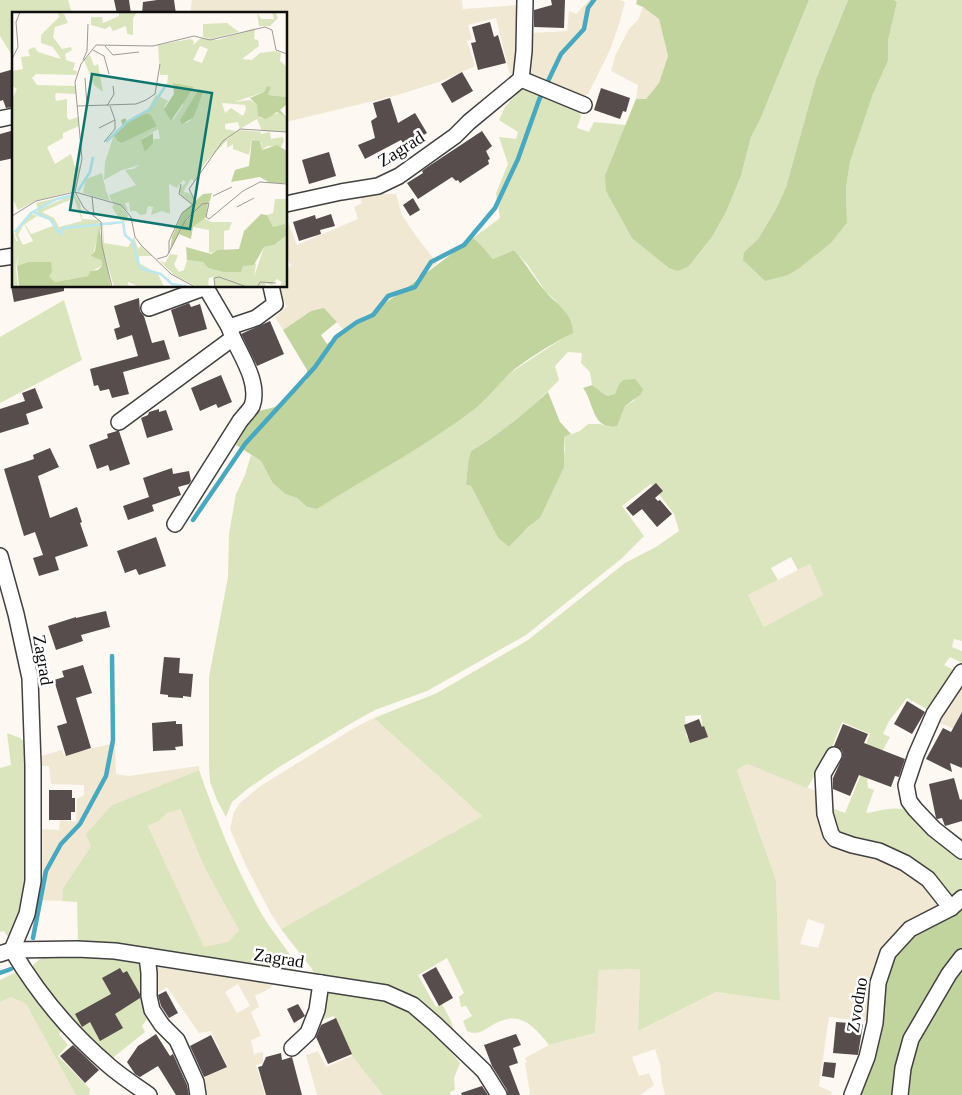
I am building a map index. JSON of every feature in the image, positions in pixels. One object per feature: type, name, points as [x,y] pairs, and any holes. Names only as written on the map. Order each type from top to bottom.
[{"type":"street","points":[[525,0],[524,51],[521,79],[584,105]]},
{"type":"street","name":"Zagrad","points":[[288,204],[378,186],[399,176],[455,136],[521,79]]},
{"type":"street","points":[[150,308],[203,288]]},
{"type":"street","points":[[175,524],[240,421],[252,406],[252,380],[231,333],[207,288]]},
{"type":"street","points":[[119,422],[231,333],[275,304],[271,288]]},
{"type":"street","name":"Zagrad","points":[[1,563],[16,614],[30,678],[33,765],[32,881],[27,914],[6,952]]},
{"type":"street","points":[[962,672],[934,714],[916,755],[906,785],[909,801],[915,809],[934,830],[962,851]]},
{"type":"street","points":[[834,755],[823,774],[825,814],[830,834],[835,839],[879,851],[905,863],[928,879],[956,903]]},
{"type":"street","name":"Zvodno","points":[[852,1095],[871,1040],[875,1023],[878,983],[888,953],[910,929],[956,903]]},
{"type":"street","name":"Zagrad","points":[[6,952],[87,949],[115,951],[386,993],[413,1005],[484,1071],[499,1095]]},
{"type":"street","points":[[6,952],[63,1020],[106,1064],[149,1095]]},
{"type":"street","points":[[147,956],[149,996],[152,1010],[162,1025],[177,1040],[196,1082],[198,1095]]},
{"type":"street","points":[[900,1095],[903,1068],[911,1039],[949,974],[962,958]]},
{"type":"street","points":[[292,1048],[308,1033],[317,1010],[321,983]]},
{"type":"shaded area","points":[[192,0],[462,0],[463,9],[519,5],[519,67],[510,75],[496,18],[468,25],[472,39],[467,41],[475,66],[439,82],[394,96],[288,122],[288,12],[190,12]]},
{"type":"shaded area","points":[[589,0],[620,0],[625,2],[610,50],[588,94],[580,97],[530,75],[529,33],[567,31],[569,11],[576,14]]},
{"type":"shaded area","points":[[643,7],[659,19],[668,56],[659,83],[646,99],[636,99],[638,85],[611,71],[616,54],[629,29],[638,20]]},
{"type":"shaded area","points":[[359,194],[396,194],[402,215],[437,263],[394,297],[344,331],[331,315],[311,311],[283,330],[275,317],[287,307],[277,288],[288,288],[288,268],[291,266],[288,259],[288,222],[297,245],[358,219],[354,207],[362,203]]},
{"type":"shaded area","points":[[810,564],[823,595],[764,627],[748,595]]},
{"type":"shaded area","points":[[962,682],[962,718],[955,729],[937,722]]},
{"type":"shaded area","points":[[374,718],[482,816],[281,929],[247,868],[230,829],[234,812],[240,803],[259,787],[354,728]]},
{"type":"shaded area","points":[[115,743],[116,774],[128,776],[199,766],[199,770],[112,805],[91,846],[63,888],[62,901],[38,900],[40,873],[39,829],[59,830],[60,820],[76,822],[77,799],[84,795],[84,785],[51,784],[49,766],[40,766],[41,756],[62,750],[64,755]]},
{"type":"shaded area","points":[[747,764],[819,792],[823,830],[884,857],[933,891],[940,909],[872,1022],[829,1017],[819,1086],[832,1092],[831,1095],[665,1095],[660,1064],[655,1049],[632,1057],[639,1076],[649,1073],[654,1085],[640,1095],[529,1095],[525,1063],[527,1062],[525,1058],[549,1045],[595,1033],[599,970],[640,969],[638,1031],[716,992],[780,1001],[776,880],[737,770]],"holes":[[[808,919],[825,925],[818,948],[800,944]]]},
{"type":"shaded area","points":[[179,808],[239,930],[228,942],[204,948],[148,826],[159,821],[167,813]]},
{"type":"shaded area","points":[[157,962],[271,981],[272,987],[255,996],[259,1007],[251,1012],[261,1036],[251,1040],[254,1054],[263,1052],[263,1063],[256,1065],[265,1095],[202,1095],[205,1077],[227,1066],[211,1031],[199,1033],[167,987],[153,996],[153,966]],"holes":[[[238,984],[250,1006],[237,1013],[225,992]]]},
{"type":"shaded area","points":[[11,997],[26,1004],[76,1095],[0,1095],[0,1002]]},
{"type":"shaded area","points":[[318,1051],[326,1067],[352,1056],[383,1095],[317,1095],[306,1055]]},
{"type":"green space","points":[[0,0],[68,0],[71,12],[12,12],[12,56],[0,36]]},
{"type":"green space","points":[[637,0],[809,0],[760,120],[751,137],[741,176],[726,212],[712,237],[688,267],[678,271],[669,268],[632,238],[606,191],[605,175],[636,99],[646,99],[659,83],[668,56],[659,19],[636,4]]},
{"type":"green space","points":[[809,0],[848,0],[816,79],[786,187],[776,209],[758,239],[744,252],[788,275],[831,243],[847,223],[846,188],[850,162],[873,94],[888,61],[888,41],[897,2],[894,0],[962,0],[962,641],[954,639],[952,647],[962,651],[962,663],[950,657],[944,665],[959,673],[932,712],[907,698],[889,721],[883,734],[890,737],[867,779],[868,788],[874,790],[866,813],[893,808],[910,811],[962,857],[962,894],[954,902],[940,887],[835,833],[828,807],[845,813],[865,765],[859,762],[870,734],[842,722],[827,759],[823,762],[807,788],[747,764],[737,770],[776,880],[780,1001],[716,992],[638,1031],[640,969],[599,970],[595,1033],[549,1045],[529,1024],[516,1019],[499,1022],[479,1032],[467,1031],[463,1021],[472,1016],[466,1006],[461,1007],[459,997],[464,993],[447,958],[418,975],[436,1007],[442,1004],[454,1031],[450,1031],[416,1001],[315,977],[312,969],[281,929],[482,816],[374,718],[437,693],[528,640],[625,563],[656,547],[679,531],[674,514],[651,484],[622,506],[644,536],[621,559],[526,635],[427,691],[375,710],[279,767],[232,802],[226,817],[210,782],[209,677],[228,577],[229,534],[236,494],[245,475],[251,455],[261,461],[272,482],[285,494],[297,498],[307,507],[317,509],[477,406],[510,373],[572,333],[555,300],[546,292],[527,264],[514,250],[493,259],[473,238],[500,218],[496,193],[508,164],[499,137],[516,139],[518,132],[499,120],[505,107],[523,88],[577,108],[581,116],[577,128],[589,132],[594,122],[626,125],[605,175],[688,267],[712,237],[726,212],[741,176],[751,137],[760,120]],"holes":[[[568,352],[582,353],[581,363],[590,372],[592,385],[607,396],[615,394],[618,386],[635,400],[625,406],[621,416],[609,427],[600,424],[588,424],[580,431],[564,437],[565,451],[540,518],[528,527],[509,547],[498,538],[471,486],[466,485],[471,451],[517,418],[559,380],[555,366]],[[791,557],[798,570],[810,564],[823,595],[764,627],[748,595],[778,580],[771,568]],[[701,715],[703,734],[686,737],[685,716]]]},
{"type":"green space","points":[[848,0],[894,0],[897,2],[888,41],[888,61],[873,94],[850,162],[846,188],[847,223],[831,243],[798,269],[788,275],[765,281],[743,260],[744,252],[758,239],[776,209],[786,187],[816,79]]},
{"type":"green space","points":[[473,238],[493,259],[514,250],[550,297],[564,310],[570,320],[573,333],[515,369],[477,407],[458,421],[317,509],[307,507],[297,498],[285,494],[272,482],[261,461],[236,445],[255,412],[275,407],[307,380],[307,370],[283,330],[311,311],[324,308],[337,322],[321,335],[327,344]]},
{"type":"green space","points":[[64,300],[82,360],[0,403],[0,337]]},
{"type":"green space","points":[[635,379],[643,389],[641,394],[625,406],[617,426],[609,426],[598,420],[583,388],[592,385],[607,396],[615,394],[623,380]]},
{"type":"green space","points":[[548,392],[560,422],[571,434],[564,437],[564,467],[540,518],[528,527],[509,547],[498,538],[471,486],[466,485],[468,462],[471,451],[511,423]]},
{"type":"green space","points":[[7,733],[20,738],[27,744],[26,888],[21,920],[8,937],[4,931],[0,932],[0,768],[11,765]]},
{"type":"green space","points":[[199,770],[236,864],[264,918],[297,965],[295,973],[78,943],[77,902],[62,901],[63,888],[91,846],[86,834],[112,805]],"holes":[[[180,809],[205,868],[239,930],[228,942],[204,947],[148,826],[159,821],[167,813]]]},
{"type":"green space","points":[[962,905],[962,951],[945,973],[896,1095],[857,1095],[883,974],[906,940]]},
{"type":"green space","points":[[73,954],[143,961],[149,1016],[142,1026],[145,1032],[110,1060],[64,1015],[32,967],[36,962],[45,957]]},
{"type":"green space","points":[[962,965],[962,1095],[906,1095],[908,1071],[915,1045]]},
{"type":"green space","points":[[17,972],[26,985],[66,1027],[59,1034],[68,1045],[58,1056],[90,1089],[89,1095],[76,1095],[26,1004],[11,997],[0,1002],[0,980]]},
{"type":"green space","points":[[330,991],[396,1004],[416,1014],[428,1024],[460,1063],[454,1078],[455,1090],[450,1092],[451,1095],[383,1095],[352,1056],[334,1016],[321,1020],[324,1002]]},
{"type":"building","points":[[114,0],[129,0],[131,12],[117,12]]},
{"type":"building","points":[[174,0],[176,12],[142,12],[143,2]]},
{"type":"building","points":[[551,0],[565,0],[564,28],[534,27],[534,10],[552,5]]},
{"type":"building","points":[[490,22],[494,37],[498,35],[506,63],[478,70],[471,43],[476,42],[472,27]]},
{"type":"building","points":[[12,70],[12,107],[6,108],[3,100],[0,101],[0,73]]},
{"type":"building","points":[[462,72],[473,91],[452,103],[441,84]]},
{"type":"building","points":[[601,88],[630,98],[626,112],[623,111],[620,119],[594,110]]},
{"type":"building","points":[[390,98],[398,123],[415,113],[427,133],[405,146],[401,140],[365,159],[358,145],[375,138],[371,121],[377,117],[373,103]]},
{"type":"building","points":[[11,131],[12,158],[0,161],[0,134]]},
{"type":"building","points":[[482,131],[492,146],[486,151],[490,159],[488,160],[489,164],[460,183],[452,177],[418,199],[407,183],[423,173],[422,171],[426,168]]},
{"type":"building","points":[[329,152],[336,176],[309,184],[302,160]]},
{"type":"building","points":[[413,198],[420,210],[410,216],[403,205]]},
{"type":"building","points":[[331,214],[335,226],[320,230],[321,234],[299,241],[293,222],[315,215],[316,219]]},
{"type":"building","points":[[11,286],[12,288],[64,288],[64,291],[14,302]]},
{"type":"building","points":[[139,298],[140,311],[144,316],[152,343],[164,340],[170,359],[123,372],[129,394],[112,398],[109,389],[100,391],[98,385],[94,386],[90,369],[138,356],[132,335],[117,340],[114,329],[120,327],[114,306]]},
{"type":"building","points":[[189,303],[191,307],[200,304],[207,329],[179,337],[171,310]]},
{"type":"building","points":[[270,321],[284,354],[257,366],[241,334]]},
{"type":"building","points":[[221,375],[232,402],[218,408],[216,404],[200,411],[191,388]]},
{"type":"building","points":[[35,388],[43,408],[26,414],[29,424],[0,433],[0,409],[25,401],[22,393]]},
{"type":"building","points":[[159,409],[159,412],[166,410],[173,430],[147,438],[141,418],[148,415],[149,412]]},
{"type":"building","points":[[119,431],[130,464],[110,471],[108,465],[97,469],[89,445],[108,438],[107,434]]},
{"type":"building","points":[[50,448],[59,467],[38,476],[50,518],[77,507],[88,546],[55,557],[59,570],[39,576],[33,558],[43,555],[35,532],[24,536],[4,469],[34,459],[33,455]]},
{"type":"building","points":[[172,468],[173,474],[189,471],[191,481],[189,484],[178,487],[181,495],[152,505],[154,511],[128,520],[123,506],[149,497],[143,478]]},
{"type":"building","points":[[656,483],[663,491],[655,498],[658,501],[660,500],[672,514],[657,527],[642,509],[633,516],[626,508]]},
{"type":"building","points":[[156,537],[166,566],[139,575],[136,569],[125,573],[117,551]]},
{"type":"building","points":[[106,611],[110,627],[81,635],[83,641],[56,650],[48,626],[76,617]]},
{"type":"building","points":[[164,657],[180,658],[179,673],[193,674],[191,697],[168,697],[168,695],[160,694]]},
{"type":"building","points":[[83,665],[92,693],[76,698],[91,748],[66,756],[57,726],[67,723],[54,680],[64,677],[62,671]]},
{"type":"building","points":[[907,701],[925,712],[912,734],[894,724]]},
{"type":"building","points":[[962,712],[962,768],[950,763],[952,772],[926,759],[943,728],[951,732]]},
{"type":"building","points":[[699,719],[708,737],[690,743],[684,725]]},
{"type":"building","points":[[176,721],[176,724],[182,724],[183,746],[175,747],[176,750],[153,751],[152,723]]},
{"type":"building","points":[[843,724],[868,734],[864,743],[905,759],[899,777],[895,776],[891,787],[859,775],[850,796],[833,789],[833,778],[843,756],[842,750],[834,746]]},
{"type":"building","points":[[954,778],[960,800],[962,799],[962,821],[945,826],[942,818],[936,818],[929,784]]},
{"type":"building","points":[[49,790],[72,790],[72,798],[75,798],[75,812],[71,812],[71,820],[49,820]]},
{"type":"building","points":[[436,967],[453,998],[439,1006],[422,975]]},
{"type":"building","points":[[120,968],[123,973],[127,971],[140,994],[140,998],[115,1014],[123,1028],[100,1041],[90,1022],[82,1027],[75,1014],[111,994],[102,978]]},
{"type":"building","points":[[166,991],[178,1013],[169,1018],[161,1006],[158,995]]},
{"type":"building","points":[[298,1004],[305,1016],[294,1023],[287,1009]]},
{"type":"building","points":[[336,1018],[352,1054],[328,1064],[316,1037],[321,1025]]},
{"type":"building","points":[[836,1022],[863,1024],[858,1055],[833,1053]]},
{"type":"building","points":[[156,1034],[170,1056],[173,1054],[187,1085],[189,1095],[176,1095],[158,1066],[140,1077],[135,1074],[127,1062],[138,1046]]},
{"type":"building","points":[[516,1034],[521,1045],[513,1048],[518,1063],[509,1066],[520,1095],[508,1095],[507,1090],[492,1066],[484,1045]]},
{"type":"building","points":[[211,1035],[227,1067],[204,1077],[190,1046]]},
{"type":"building","points":[[73,1045],[99,1070],[85,1083],[60,1056]]},
{"type":"building","points":[[281,1053],[282,1060],[292,1057],[302,1095],[266,1095],[258,1067],[262,1066],[266,1057]]},
{"type":"building","points":[[824,1062],[836,1063],[834,1078],[822,1076]]},
{"type":"building","points":[[482,1086],[488,1095],[462,1095],[461,1093]]},
{"type":"waterway","points":[[193,520],[245,444],[315,367],[336,337],[357,322],[373,315],[388,296],[415,287],[431,262],[464,245],[495,208],[518,159],[539,100],[561,54],[584,29],[588,8],[594,0]]},
{"type":"waterway","points":[[33,938],[46,871],[61,844],[80,824],[106,776],[113,740],[112,656]]},
{"type":"waterway","points":[[0,973],[11,969]]}]
